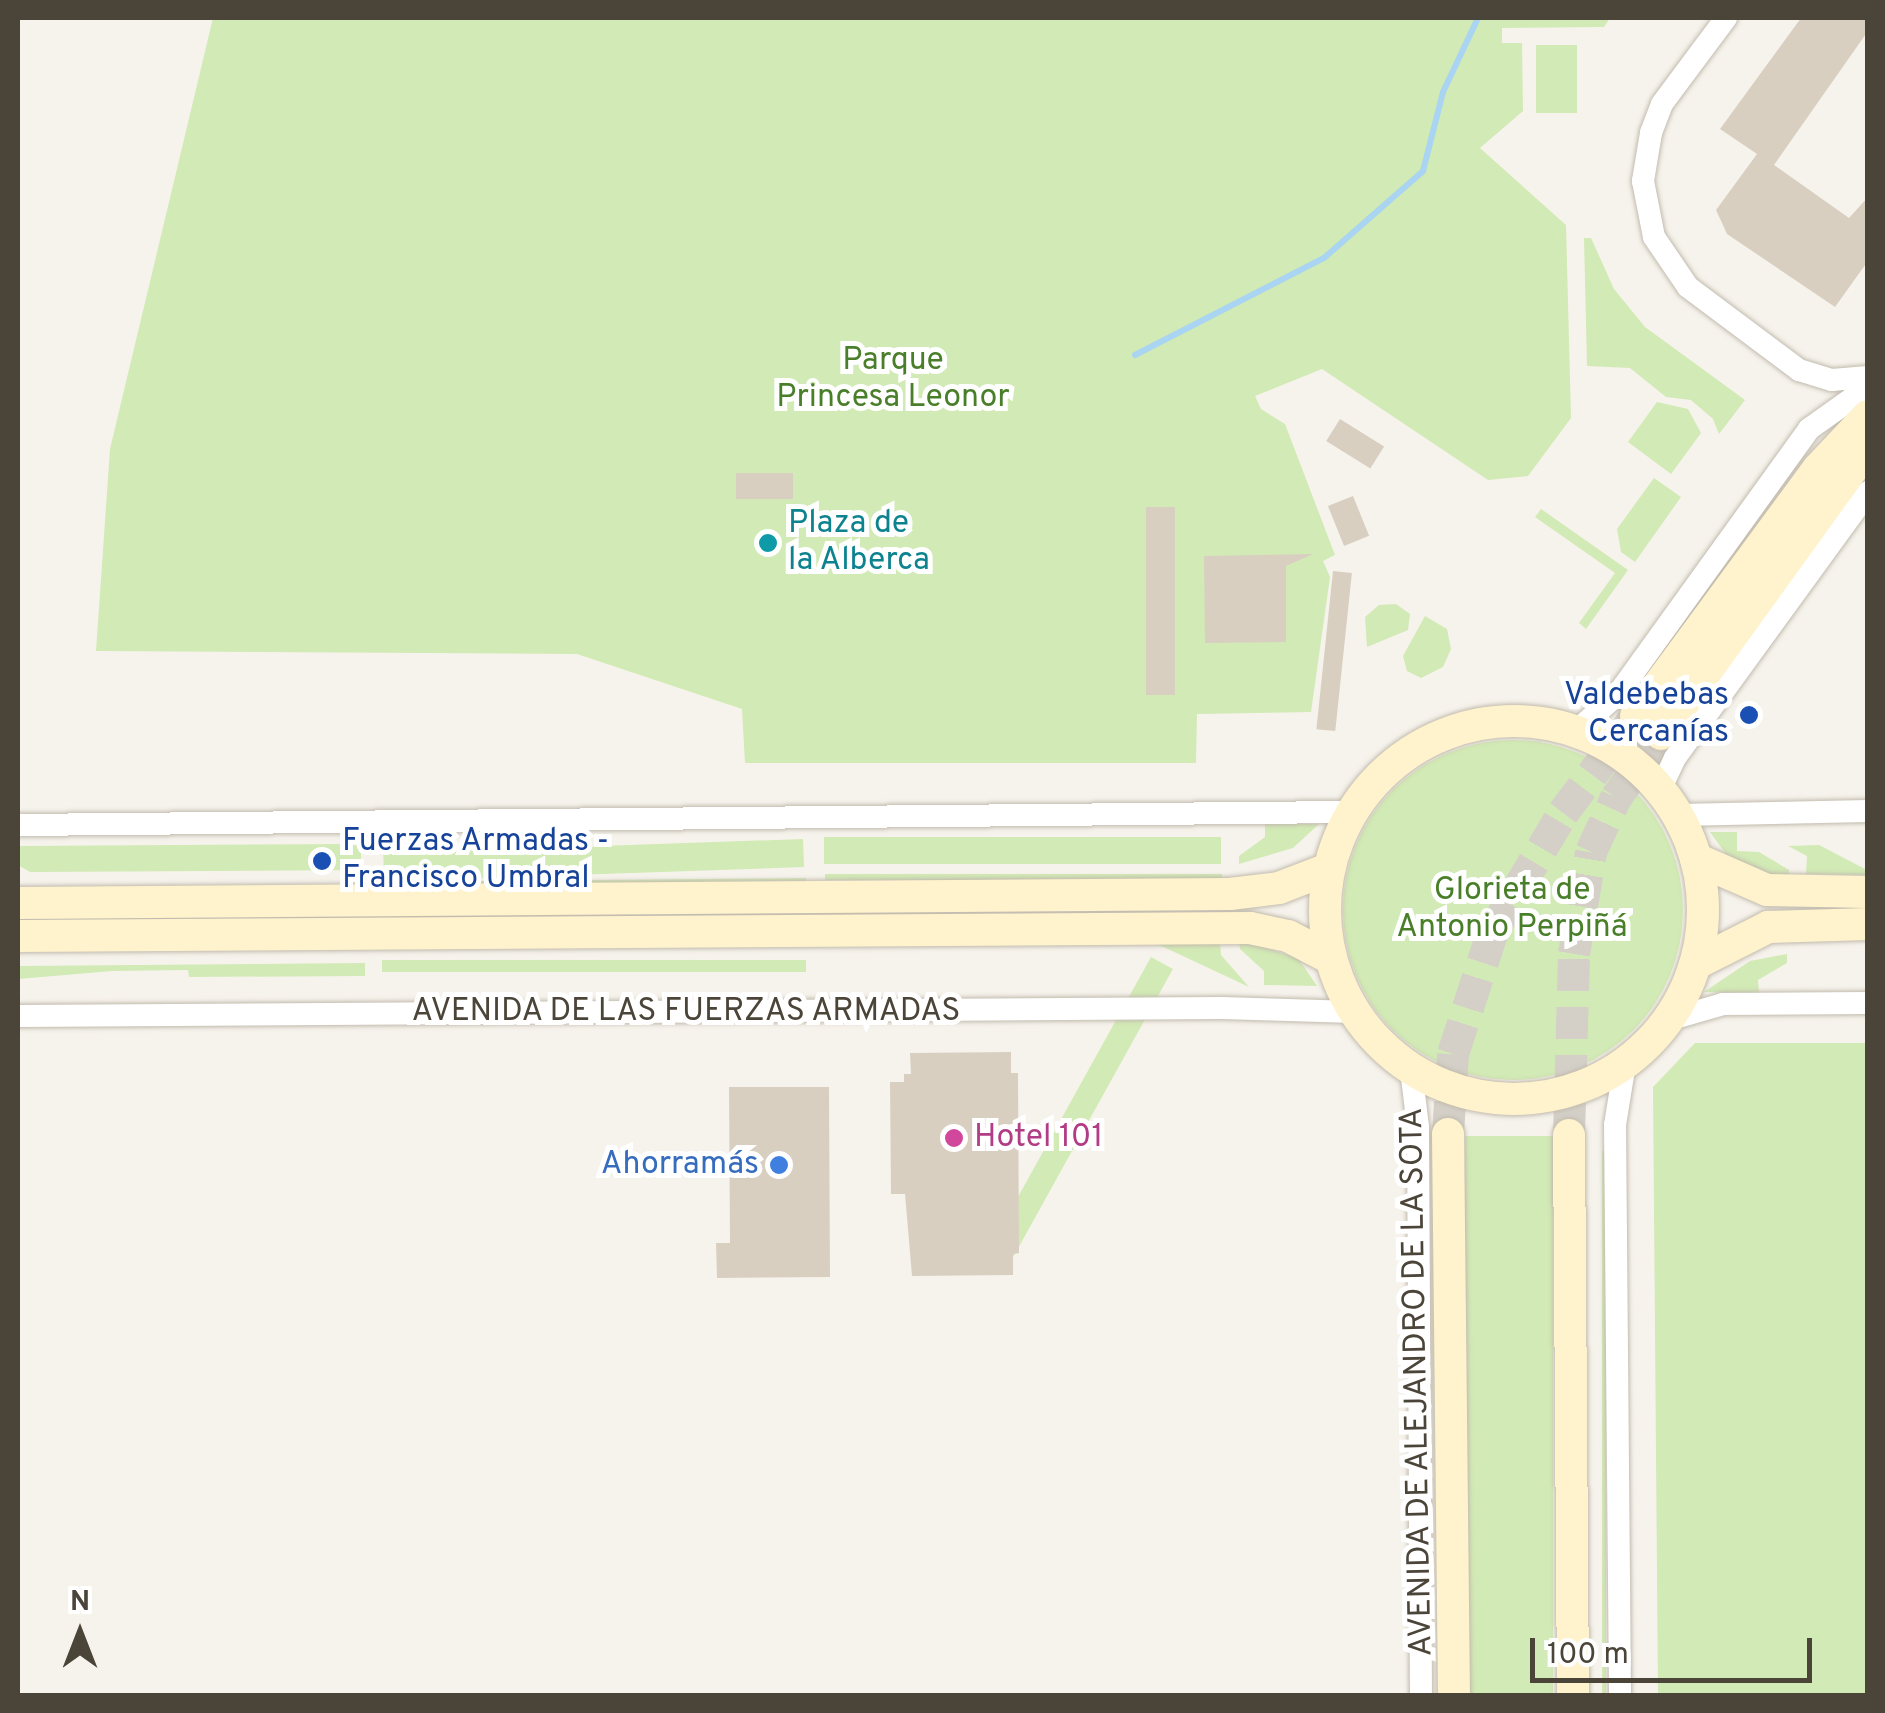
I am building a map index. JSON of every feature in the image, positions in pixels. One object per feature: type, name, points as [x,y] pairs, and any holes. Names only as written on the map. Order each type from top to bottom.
[{"type":"street","points":[[1726,18],[1662,104],[1651,133],[1643,181],[1654,236],[1688,288],[1788,362],[1822,379],[1868,377]]},
{"type":"street","points":[[1576,731],[1618,694],[1809,428],[1868,387]]},
{"type":"street","points":[[1868,416],[1819,468],[1649,725],[1868,447]]},
{"type":"street","points":[[1669,803],[1675,758],[1868,492]]},
{"type":"street","points":[[1524,721],[1576,731],[1621,754],[1669,803],[1696,858],[1703,901],[1695,964],[1668,1020],[1625,1063],[1580,1087],[1515,1099],[1472,1094],[1411,1069],[1354,1012],[1330,958],[1324,914],[1328,869],[1351,812],[1387,769],[1456,730],[1524,721]]},
{"type":"street","points":[[1669,803],[1744,817],[1868,811]]},
{"type":"street","points":[[18,825],[1351,812]]},
{"type":"street","points":[[1696,858],[1767,890],[1868,892]]},
{"type":"street","points":[[18,903],[1230,894],[1278,888],[1328,869]]},
{"type":"street","points":[[1695,964],[1768,927],[1868,924]]},
{"type":"street","points":[[18,936],[1250,928],[1288,936],[1330,958]]},
{"type":"street","points":[[1668,1020],[1722,1004],[1868,1003]]},
{"type":"street","name":"AVENIDA DE LAS FUERZAS ARMADAS","points":[[18,1016],[1222,1008],[1354,1012]]},
{"type":"street","points":[[1620,1696],[1615,1125],[1625,1063]]},
{"type":"street","name":"AVENIDA DE ALEJANDRO DE LA SOTA","points":[[1411,1069],[1418,1127],[1421,1696]]},
{"type":"street","name":"AVENIDA DE ALEJANDRO DE LA SOTA","points":[[1448,1134],[1454,1696]]},
{"type":"street","points":[[1570,1135],[1574,1696]]},
{"type":"green space","name":"Parque Princesa Leonor","points":[[213,18],[1610,18],[1604,27],[1502,28],[1502,43],[1522,43],[1523,111],[1480,148],[1566,225],[1571,418],[1528,476],[1488,480],[1322,369],[1255,396],[1261,409],[1285,424],[1335,555],[1323,561],[1330,577],[1311,712],[1197,714],[1196,763],[745,763],[742,709],[577,654],[96,651],[110,449]]},
{"type":"green space","points":[[1536,45],[1577,45],[1577,113],[1536,113]]},
{"type":"green space","points":[[1584,238],[1591,238],[1614,289],[1645,327],[1745,400],[1719,434],[1713,419],[1691,400],[1666,397],[1630,368],[1587,366]]},
{"type":"green space","points":[[1657,402],[1688,409],[1701,433],[1671,474],[1628,442]]},
{"type":"green space","points":[[1654,478],[1681,497],[1635,562],[1621,552],[1617,529]]},
{"type":"green space","points":[[1541,509],[1628,570],[1586,629],[1579,623],[1615,573],[1535,517]]},
{"type":"green space","points":[[1396,604],[1410,614],[1408,630],[1367,647],[1365,617],[1379,605]]},
{"type":"green space","points":[[1425,616],[1447,629],[1451,649],[1443,667],[1421,678],[1407,671],[1403,656]]},
{"type":"green space","name":"Glorieta de Antonio Perpiñá","points":[[1513,740],[1578,753],[1633,790],[1670,845],[1683,910],[1670,975],[1633,1030],[1578,1067],[1513,1080],[1448,1067],[1393,1030],[1356,975],[1343,910],[1356,845],[1393,790],[1448,753]]},
{"type":"green space","points":[[1265,824],[1319,824],[1293,848],[1239,864],[1239,856],[1265,837]]},
{"type":"green space","points":[[1710,832],[1737,832],[1737,851],[1759,852],[1789,870],[1789,877],[1767,876],[1731,861]]},
{"type":"green space","points":[[824,837],[1221,837],[1221,864],[824,864]]},
{"type":"green space","points":[[803,839],[804,867],[384,882],[383,854]]},
{"type":"green space","points":[[361,844],[361,870],[30,872],[18,865],[18,846]]},
{"type":"green space","points":[[1819,845],[1867,870],[1867,875],[1806,874],[1807,856],[1788,846]]},
{"type":"green space","points":[[825,874],[1222,874],[1222,880],[825,880]]},
{"type":"green space","points":[[806,878],[806,883],[383,886],[383,882]]},
{"type":"green space","points":[[1239,940],[1298,958],[1317,986],[1264,985],[1264,971],[1240,949]]},
{"type":"green space","points":[[1153,942],[1220,942],[1221,955],[1249,987]]},
{"type":"green space","points":[[1787,954],[1787,963],[1758,980],[1759,993],[1704,992],[1750,961]]},
{"type":"green space","points":[[1151,957],[1173,969],[1014,1256],[992,1244]]},
{"type":"green space","points":[[382,960],[806,960],[806,972],[382,972]]},
{"type":"green space","points":[[365,963],[365,976],[189,977],[188,970],[112,971],[18,979],[18,966]]},
{"type":"green space","points":[[1695,1043],[1867,1043],[1867,1695],[1658,1695],[1653,1087]]},
{"type":"green space","points":[[1465,1136],[1553,1136],[1553,1695],[1465,1695]]},
{"type":"green space","points":[[1602,1151],[1606,1151],[1606,1695],[1602,1695]]},
{"type":"building","points":[[1801,18],[1868,18],[1868,31],[1774,165],[1849,218],[1868,197],[1868,261],[1835,307],[1727,234],[1716,210],[1757,154],[1720,129]]},
{"type":"building","points":[[1340,419],[1384,447],[1370,469],[1326,441]]},
{"type":"building","points":[[736,473],[793,473],[793,499],[736,499]]},
{"type":"building","points":[[1353,496],[1369,536],[1344,546],[1328,506]]},
{"type":"building","points":[[1146,507],[1175,507],[1175,695],[1146,695]]},
{"type":"building","points":[[1313,554],[1286,566],[1286,642],[1205,643],[1204,556]]},
{"type":"building","points":[[1333,571],[1352,573],[1335,731],[1316,729]]},
{"type":"building","name":"Hotel 101","points":[[1011,1052],[1011,1073],[1018,1073],[1019,1253],[1013,1254],[1013,1275],[912,1276],[905,1194],[891,1194],[890,1082],[904,1082],[904,1074],[911,1074],[910,1053]]},
{"type":"building","name":"Ahorramás","points":[[729,1087],[829,1087],[830,1277],[717,1278],[716,1243],[730,1243]]},
{"type":"waterway","points":[[1135,355],[1324,258],[1423,171],[1443,92],[1478,18]]},
{"type":"tunnel","points":[[1448,1134],[1453,1054],[1493,931],[1563,813],[1636,716]]},
{"type":"tunnel","points":[[1569,1135],[1574,954],[1591,852],[1616,798],[1661,734]]},
{"type":"place","name":"Plaza de la Alberca","points":[[768,543]]},
{"type":"place","name":"Valdebebas Cercanías","points":[[1749,715]]},
{"type":"place","name":"Fuerzas Armadas - Francisco Umbral","points":[[322,861]]},
{"type":"place","name":"Hotel 101","points":[[954,1138]]},
{"type":"place","name":"Ahorramás","points":[[779,1165]]}]
